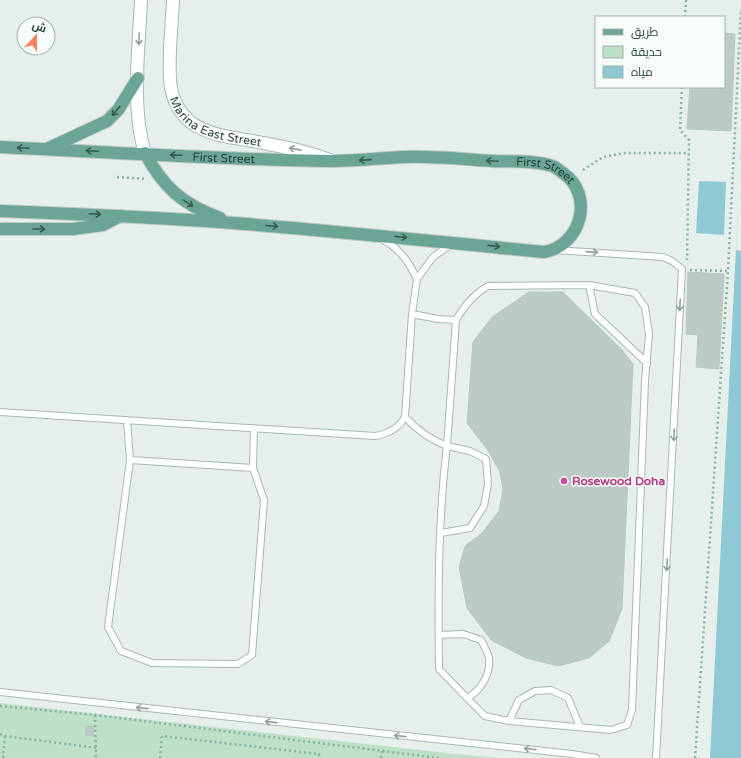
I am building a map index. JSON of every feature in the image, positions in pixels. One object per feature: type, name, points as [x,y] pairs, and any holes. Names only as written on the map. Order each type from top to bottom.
[{"type":"main road","points":[[46,149],[107,121],[118,110],[138,78]]},
{"type":"main road","name":"First Street","points":[[0,147],[332,161],[443,158],[525,162],[553,166],[569,178],[577,188],[582,207],[578,226],[569,237],[553,250]]},
{"type":"main road","points":[[144,153],[156,174],[177,196],[210,215],[233,223]]},
{"type":"main road","points":[[0,211],[122,215],[368,234],[544,252],[553,250]]},
{"type":"main road","points":[[0,229],[73,229],[103,225],[122,215]]},
{"type":"street","points":[[141,0],[138,78],[140,133],[144,153]]},
{"type":"street","name":"Marina East Street","points":[[173,0],[171,88],[176,103],[193,124],[205,132],[222,137],[304,150],[332,161]]},
{"type":"lane","points":[[368,234],[384,240],[398,250],[409,263],[417,279]]},
{"type":"lane","points":[[0,412],[375,436],[390,432],[405,417],[412,314],[417,279],[432,257],[455,242]]},
{"type":"lane","points":[[553,250],[663,257],[672,260],[682,269],[656,758]]},
{"type":"lane","points":[[589,285],[595,314],[647,363]]},
{"type":"lane","points":[[589,285],[635,293],[645,307],[649,334],[632,710],[627,725],[620,728],[611,730],[509,721],[485,716],[439,669],[438,609],[441,533],[456,320],[466,304],[476,294],[488,286],[589,285]]},
{"type":"lane","points":[[412,314],[438,319],[456,320]]},
{"type":"lane","points":[[405,417],[422,433],[437,442],[447,446],[470,450],[486,459],[488,484],[484,506],[470,528],[441,533]]},
{"type":"lane","points":[[128,420],[130,460],[108,627],[121,651],[152,663],[238,664],[252,655],[264,500],[253,468],[254,428]]},
{"type":"lane","points":[[130,460],[253,468]]},
{"type":"lane","points":[[439,635],[463,634],[481,640],[489,658],[487,675],[477,692],[467,698]]},
{"type":"lane","points":[[509,721],[519,700],[535,691],[551,690],[568,698],[580,727]]},
{"type":"lane","points":[[0,692],[572,754],[596,758]]},
{"type":"path","points":[[685,16],[686,0]]},
{"type":"path","points":[[696,758],[728,271],[741,9]]},
{"type":"path","points":[[582,170],[604,157],[624,153],[689,153]]},
{"type":"path","points":[[117,177],[146,179],[151,185]]},
{"type":"path","points":[[682,269],[728,271]]},
{"type":"path","points":[[0,706],[95,715],[438,758]]},
{"type":"path","points":[[95,715],[97,748],[96,758]]},
{"type":"path","points":[[0,734],[5,736],[97,748]]},
{"type":"path","points":[[3,758],[5,736]]},
{"type":"path","points":[[160,758],[162,736],[319,754],[319,758]]},
{"type":"path","points":[[381,758],[382,751]]},
{"type":"green space","points":[[0,703],[447,753],[500,758],[0,758]]},
{"type":"water","points":[[741,150],[741,758],[710,758]]},
{"type":"water","points":[[699,181],[726,182],[724,235],[696,233]]},
{"type":"pier","points":[[741,160],[741,251],[736,250]]},
{"type":"building","points":[[725,33],[735,34],[731,131],[687,129],[690,88],[725,88]]},
{"type":"building","points":[[688,272],[724,274],[719,369],[696,367],[698,335],[686,334]]},
{"type":"building","name":"Rosewood Doha","points":[[529,292],[563,292],[622,350],[633,364],[622,609],[609,641],[589,658],[558,666],[526,658],[491,640],[467,608],[459,567],[465,546],[482,533],[499,511],[503,489],[500,472],[487,449],[467,423],[473,342],[492,317]]},
{"type":"building","points":[[86,726],[94,727],[93,736],[85,735]]},
{"type":"place","name":"Rosewood Doha","points":[[564,481]]}]
